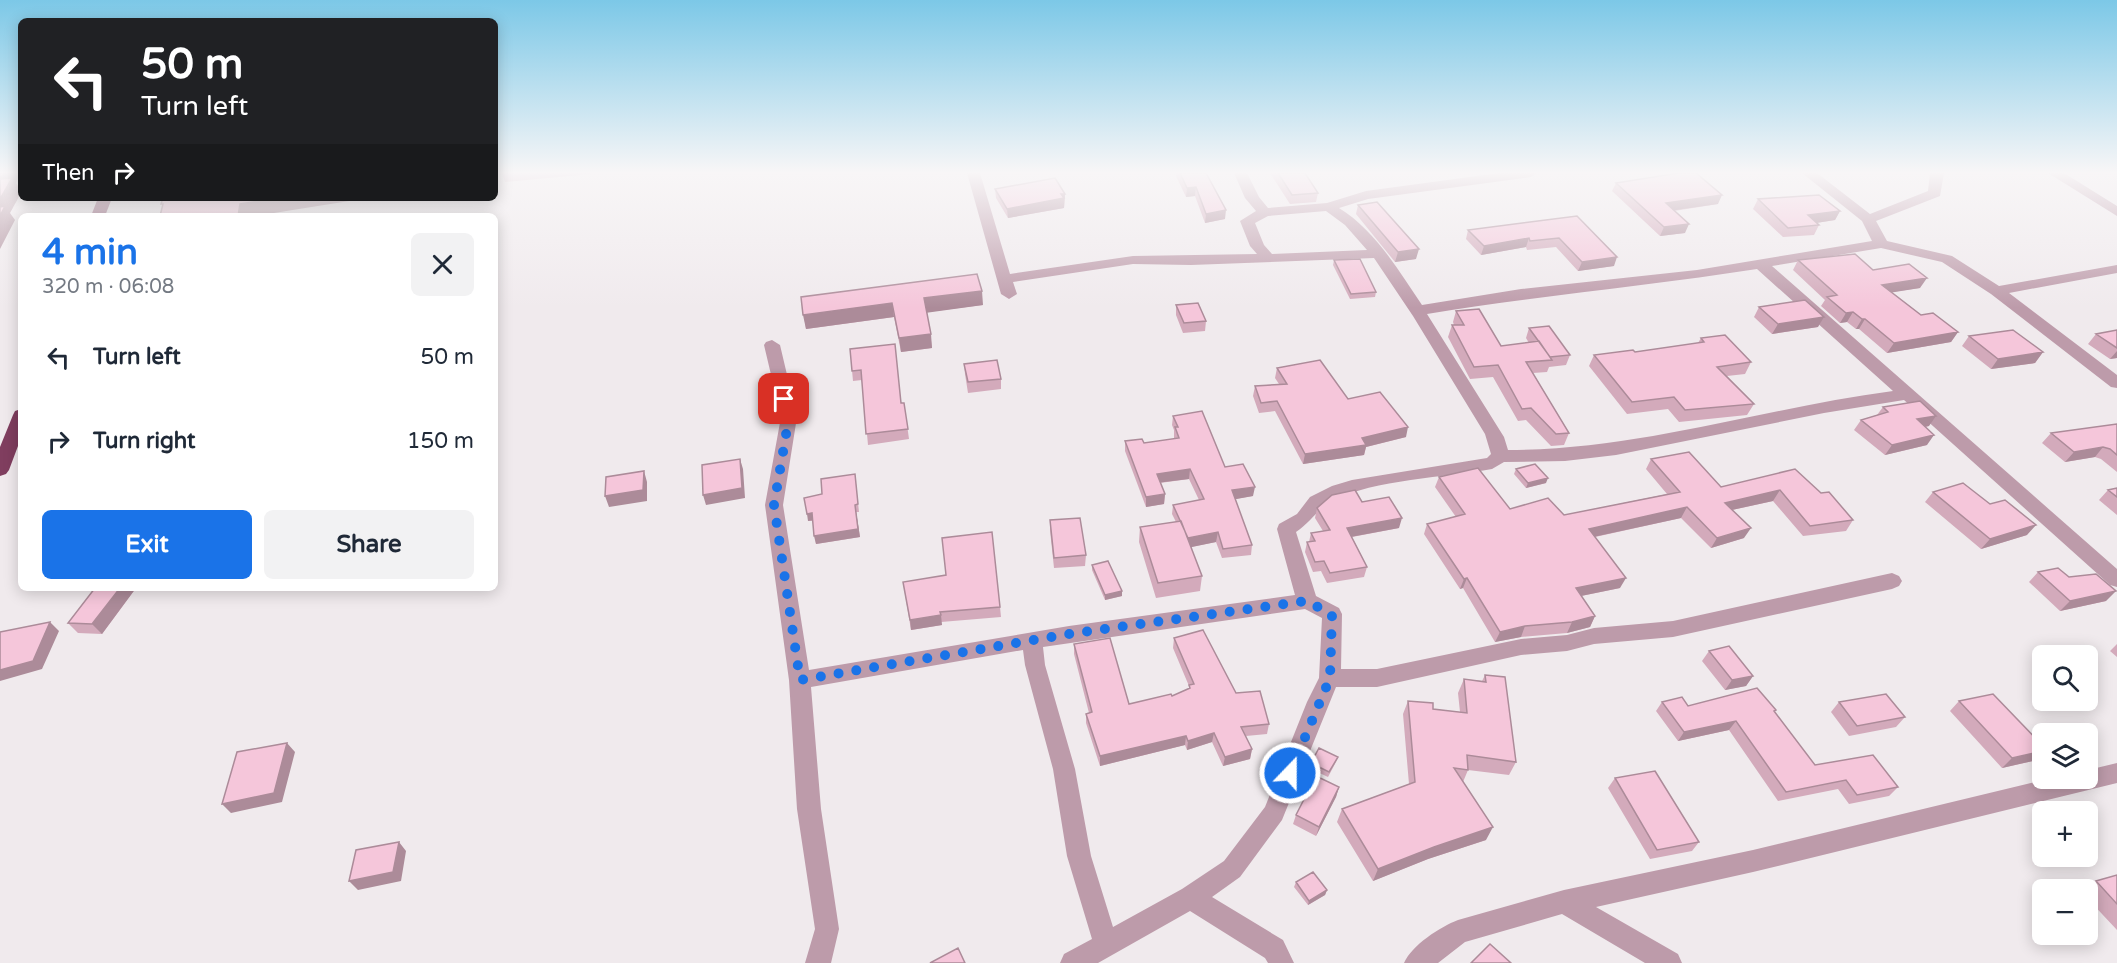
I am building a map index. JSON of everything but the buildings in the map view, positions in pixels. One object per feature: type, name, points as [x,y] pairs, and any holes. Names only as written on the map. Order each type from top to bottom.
[{"type":"highway","points":[[0,470],[18,423]]},
{"type":"street","points":[[986,218],[1009,294]]},
{"type":"street","points":[[1252,218],[1246,221],[1257,246],[1267,257]]},
{"type":"street","points":[[1347,218],[1377,254],[1454,369],[1477,411],[1496,435],[1501,446],[1500,456]]},
{"type":"street","points":[[1868,219],[1881,244]]},
{"type":"street","points":[[1416,311],[1521,294],[1696,274],[1881,244],[1947,259],[1996,291],[2117,383]]},
{"type":"street","points":[[1004,279],[1133,260],[1191,261],[1377,254]]},
{"type":"street","points":[[1761,264],[2117,580]]},
{"type":"street","points":[[1996,291],[2117,269]]},
{"type":"street","points":[[771,345],[789,417],[774,505],[800,680],[809,809],[826,929],[818,963]]},
{"type":"street","points":[[1307,601],[1286,529],[1304,519],[1306,511],[1322,499],[1351,486],[1492,463],[1500,456],[1573,454],[1644,444],[1850,400],[1908,393]]},
{"type":"street","points":[[1330,678],[1377,678],[1521,647],[1567,642],[1594,636],[1673,629],[1892,581]]},
{"type":"street","points":[[800,680],[1032,640],[1307,601],[1332,615],[1330,678],[1318,702],[1274,813],[1232,869],[1191,897],[1073,963]]},
{"type":"street","points":[[1032,640],[1035,665],[1064,769],[1080,856],[1106,944]]},
{"type":"street","points":[[1417,963],[1458,932],[1564,902],[1753,861],[2117,773]]},
{"type":"street","points":[[1191,897],[1274,949],[1281,963]]},
{"type":"street","points":[[1564,902],[1669,963]]},
{"type":"route","points":[[784,399],[789,417],[774,505],[800,680],[1069,634],[1307,601],[1332,615],[1330,678],[1290,773]]}]
